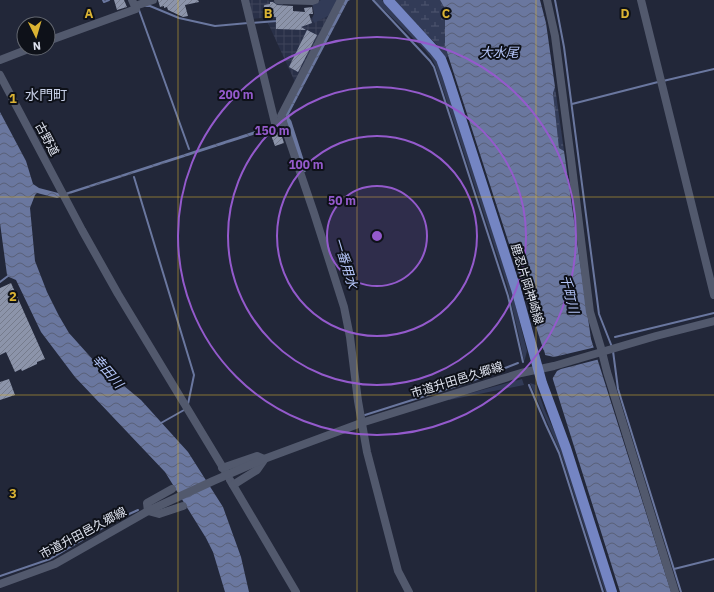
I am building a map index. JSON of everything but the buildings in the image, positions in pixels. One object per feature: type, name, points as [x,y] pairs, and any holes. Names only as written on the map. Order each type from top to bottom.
[{"type":"main road","name":"鹿忍片岡神崎線","points":[[388,0],[433,49],[440,59],[447,75],[542,368],[612,592]]},
{"type":"street","points":[[56,38],[136,9],[133,3],[153,0]]},
{"type":"street","points":[[245,0],[275,123],[284,124]]},
{"type":"street","points":[[278,0],[315,0]]},
{"type":"street","points":[[341,0],[281,116],[344,307],[350,337],[366,452],[398,571],[409,592]]},
{"type":"street","points":[[547,0],[556,44],[590,312],[609,380],[675,592]]},
{"type":"street","points":[[642,0],[714,295]]},
{"type":"street","points":[[0,60],[16,54]]},
{"type":"street","name":"古野道","points":[[0,75],[63,195],[118,294],[224,469],[257,456],[264,459]]},
{"type":"street","name":"市道升田邑久郷線","points":[[0,584],[55,564],[148,511],[213,481],[264,459],[361,423],[521,373],[714,321]]},
{"type":"street","points":[[264,459],[257,470],[232,482],[296,592]]},
{"type":"street","points":[[172,489],[147,503],[148,511],[159,514],[183,506]]},
{"type":"shaded area","points":[[247,0],[283,2],[283,10],[289,19],[251,19]]},
{"type":"shaded area","points":[[332,14],[295,82],[268,23],[297,21],[312,18],[314,22]]},
{"type":"green space","points":[[321,0],[339,0],[332,14],[314,23],[312,18],[314,14],[312,3]]},
{"type":"green space","points":[[374,0],[382,0],[430,49],[437,60],[510,284],[527,351],[524,361],[507,285],[435,65],[425,50]]},
{"type":"green space","points":[[394,0],[440,0],[445,9],[445,46],[448,56],[446,58],[437,45]]},
{"type":"green space","points":[[555,87],[564,151],[559,148],[553,93]]},
{"type":"green space","points":[[522,379],[524,385],[449,400],[449,399]]},
{"type":"green space","points":[[530,383],[536,385],[545,411],[559,441],[609,592],[605,592],[561,454]]},
{"type":"water","name":"幸田川","points":[[344,0],[350,0],[348,1],[289,114],[290,123],[57,198],[37,193],[30,208],[35,261],[47,292],[69,333],[95,362],[141,400],[188,452],[223,507],[241,557],[249,592],[225,592],[213,552],[206,538],[165,472],[75,377],[41,332],[16,280],[7,275],[0,223],[0,112],[26,161],[33,184],[39,188],[62,194],[286,121],[285,114]]},
{"type":"water","name":"大水尾","points":[[440,0],[540,0],[546,23],[555,87],[553,93],[559,148],[564,151],[591,339],[671,592],[620,592],[445,46],[445,9]]},
{"type":"pier","points":[[596,347],[600,359],[561,369],[557,371],[551,381],[542,351],[544,350],[545,355],[554,357]]},
{"type":"waterway","points":[[103,0],[104,2],[109,0]]},
{"type":"waterway","points":[[373,0],[434,67],[508,296],[523,362]]},
{"type":"waterway","points":[[555,0],[564,47],[599,314],[612,347]]},
{"type":"waterway","points":[[146,6],[150,6],[179,18],[215,26],[248,23]]},
{"type":"waterway","points":[[139,10],[189,149]]},
{"type":"waterway","points":[[252,23],[278,21]]},
{"type":"waterway","points":[[663,81],[714,69]]},
{"type":"waterway","points":[[572,104],[658,82]]},
{"type":"waterway","name":"一番用水","points":[[288,122],[303,169]]},
{"type":"waterway","points":[[134,177],[194,375],[188,404]]},
{"type":"waterway","points":[[0,282],[8,276]]},
{"type":"waterway","points":[[615,337],[714,313]]},
{"type":"waterway","points":[[613,351],[618,389],[681,592]]},
{"type":"waterway","points":[[365,415],[469,382],[518,363]]},
{"type":"waterway","points":[[529,385],[559,453],[603,592]]},
{"type":"waterway","points":[[161,423],[184,410]]},
{"type":"waterway","points":[[0,576],[50,559],[116,520],[138,510]]},
{"type":"waterway","points":[[674,569],[714,559]]},
{"type":"district","name":"水門町","points":[[46,95]]},
{"type":"water label","name":"千町川","points":[[570,294]]}]
